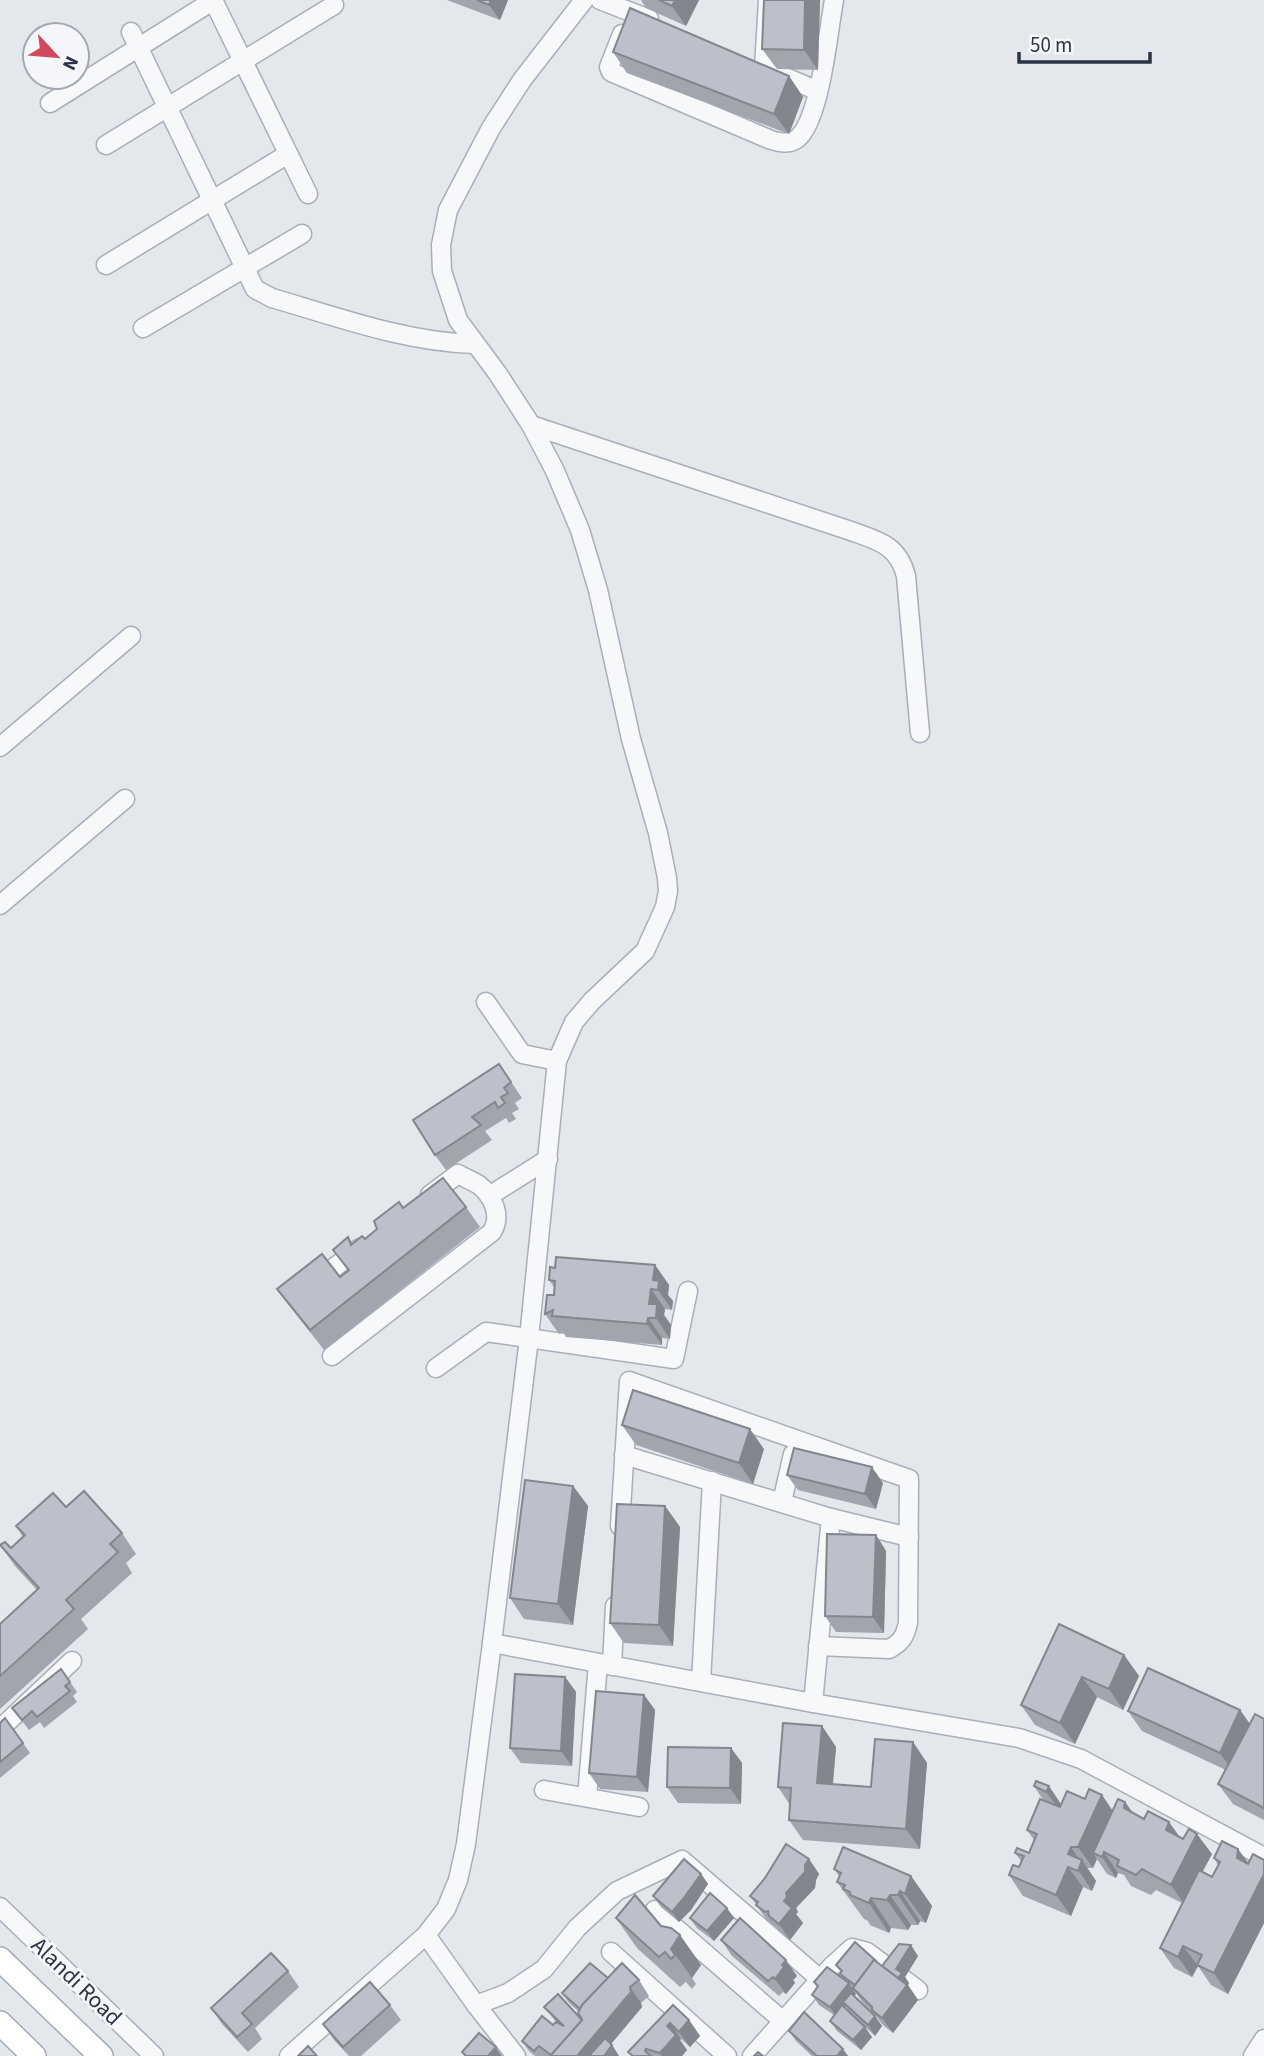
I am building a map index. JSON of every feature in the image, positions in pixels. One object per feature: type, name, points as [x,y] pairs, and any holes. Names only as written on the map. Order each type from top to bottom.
[{"type":"main road","points":[[0,1959],[101,2056]]},
{"type":"main road","points":[[0,2023],[34,2056]]},
{"type":"street","points":[[50,103],[135,40],[213,0],[308,194]]},
{"type":"street","points":[[289,2056],[426,1935],[446,1909],[458,1880],[466,1844],[529,1338],[557,1061],[574,1022],[592,1001],[645,951],[659,921],[668,891],[658,833],[631,739],[598,590],[580,530],[555,471],[531,425],[458,320],[442,271],[441,245],[448,210],[491,128],[522,80],[584,0]]},
{"type":"street","points":[[600,0],[667,27]]},
{"type":"street","points":[[768,0],[758,65],[818,91]]},
{"type":"street","points":[[631,11],[609,67],[611,72],[781,143],[800,137],[809,122],[818,91],[834,0]]},
{"type":"street","points":[[106,145],[334,5]]},
{"type":"street","points":[[135,40],[255,289],[272,298],[424,341],[474,344]]},
{"type":"street","points":[[106,265],[288,154]]},
{"type":"street","points":[[144,328],[302,234]]},
{"type":"street","points":[[531,425],[851,531],[897,553],[906,576],[920,733]]},
{"type":"street","points":[[0,747],[131,636]]},
{"type":"street","points":[[0,905],[125,799]]},
{"type":"street","points":[[486,1002],[522,1055],[557,1061]]},
{"type":"street","points":[[489,1196],[548,1159]]},
{"type":"street","points":[[332,1356],[492,1232],[498,1223],[497,1213],[489,1196],[477,1183],[458,1174],[416,1206]]},
{"type":"street","points":[[301,1293],[374,1237]]},
{"type":"street","points":[[436,1367],[486,1332],[674,1359],[688,1291]]},
{"type":"street","points":[[619,1547],[629,1381],[909,1479],[906,1635],[899,1644],[889,1649],[818,1646]]},
{"type":"street","points":[[782,1502],[796,1440]]},
{"type":"street","points":[[624,1455],[831,1518],[909,1537]]},
{"type":"street","points":[[701,1682],[712,1482]]},
{"type":"street","points":[[813,1703],[831,1518]]},
{"type":"street","points":[[587,1797],[616,1587]]},
{"type":"street","points":[[492,1643],[1018,1738],[1081,1759],[1264,1857]]},
{"type":"street","points":[[0,1729],[72,1661]]},
{"type":"street","points":[[544,1790],[639,1807]]},
{"type":"street","points":[[476,2006],[508,1993],[544,1969],[578,1928],[617,1891],[682,1860],[820,1979]]},
{"type":"street","name":"Alandi Road","points":[[0,1907],[154,2056]]},
{"type":"street","points":[[655,1910],[783,2021]]},
{"type":"street","points":[[426,1935],[476,2006],[516,2056]]},
{"type":"street","points":[[752,2056],[843,1953],[852,1948],[860,1948],[918,1990]]},
{"type":"street","points":[[611,1952],[727,2056]]},
{"type":"street","points":[[1253,2056],[1264,2039]]},
{"type":"building","points":[[477,0],[491,0],[489,5]]},
{"type":"building","points":[[659,0],[675,0],[672,6]]},
{"type":"building","points":[[764,0],[805,0],[804,50],[762,49]]},
{"type":"building","points":[[630,8],[789,76],[774,114],[613,52]]},
{"type":"building","points":[[499,1064],[511,1082],[504,1088],[508,1093],[501,1097],[505,1103],[498,1108],[495,1102],[472,1117],[481,1125],[435,1155],[413,1120]]},
{"type":"building","points":[[443,1178],[466,1207],[310,1330],[277,1289],[322,1254],[340,1277],[349,1270],[333,1250],[348,1237],[351,1245],[362,1236],[365,1239],[377,1229],[374,1221],[399,1202],[403,1208]]},
{"type":"building","points":[[556,1257],[655,1265],[653,1280],[659,1281],[658,1290],[651,1289],[649,1304],[657,1304],[656,1318],[648,1318],[647,1324],[552,1316],[553,1310],[545,1314],[547,1295],[554,1295],[555,1281],[549,1280],[550,1267],[555,1268]]},
{"type":"building","points":[[633,1390],[750,1429],[739,1463],[622,1425]]},
{"type":"building","points":[[794,1448],[872,1467],[865,1494],[787,1475]]},
{"type":"building","points":[[525,1480],[573,1486],[558,1604],[510,1598]]},
{"type":"building","points":[[84,1491],[122,1533],[110,1544],[118,1552],[66,1600],[74,1609],[0,1676],[0,1624],[39,1588],[0,1545],[5,1542],[11,1548],[25,1535],[16,1526],[53,1493],[66,1507]]},
{"type":"building","points":[[617,1504],[665,1506],[659,1625],[610,1623]]},
{"type":"building","points":[[827,1534],[876,1535],[873,1617],[825,1616]]},
{"type":"building","points":[[1059,1624],[1124,1655],[1109,1689],[1082,1677],[1060,1723],[1021,1705]]},
{"type":"building","points":[[1148,1668],[1240,1710],[1220,1753],[1128,1711]]},
{"type":"building","points":[[61,1669],[70,1682],[65,1686],[70,1691],[37,1717],[32,1711],[22,1720],[12,1708]]},
{"type":"building","points":[[515,1674],[565,1677],[561,1751],[510,1748]]},
{"type":"building","points":[[596,1691],[644,1695],[637,1777],[589,1773]]},
{"type":"building","points":[[1255,1714],[1264,1719],[1264,1808],[1218,1784]]},
{"type":"building","points":[[5,1718],[23,1743],[0,1762],[0,1723]]},
{"type":"building","points":[[783,1723],[822,1726],[817,1783],[871,1787],[875,1739],[913,1742],[906,1829],[789,1820],[791,1788],[778,1787]]},
{"type":"building","points":[[668,1747],[731,1748],[730,1788],[667,1787]]},
{"type":"building","points":[[1036,1781],[1049,1786],[1046,1792],[1034,1786]]},
{"type":"building","points":[[1089,1789],[1102,1795],[1078,1847],[1071,1847],[1068,1854],[1082,1860],[1078,1871],[1068,1867],[1056,1895],[1009,1875],[1013,1865],[1019,1867],[1024,1856],[1015,1853],[1017,1848],[1029,1853],[1037,1834],[1027,1830],[1040,1799],[1060,1807],[1067,1791],[1085,1799]]},
{"type":"building","points":[[1118,1799],[1125,1802],[1124,1808],[1144,1819],[1148,1811],[1169,1822],[1166,1830],[1183,1839],[1189,1829],[1197,1834],[1171,1885],[1142,1869],[1136,1875],[1117,1866],[1119,1860],[1104,1852],[1102,1857],[1093,1853]]},
{"type":"building","points":[[1222,1841],[1238,1849],[1237,1858],[1248,1864],[1253,1854],[1264,1860],[1264,1874],[1214,1973],[1197,1965],[1202,1955],[1183,1946],[1178,1957],[1160,1948],[1199,1870],[1212,1877],[1220,1862],[1214,1858]]},
{"type":"building","points":[[786,1844],[809,1859],[805,1872],[786,1893],[784,1901],[792,1908],[779,1924],[769,1916],[768,1911],[765,1912],[756,1905],[758,1902],[750,1896]]},
{"type":"building","points":[[843,1847],[911,1876],[905,1894],[900,1891],[898,1895],[890,1895],[887,1900],[871,1898],[869,1903],[850,1895],[850,1892],[843,1889],[845,1885],[837,1882],[841,1873],[834,1869]]},
{"type":"building","points":[[684,1859],[701,1874],[672,1912],[653,1896]]},
{"type":"building","points":[[710,1893],[727,1908],[707,1931],[690,1918]]},
{"type":"building","points":[[635,1895],[661,1926],[671,1928],[680,1935],[671,1949],[675,1955],[671,1959],[665,1952],[659,1957],[616,1918]]},
{"type":"building","points":[[740,1918],[786,1960],[775,1979],[773,1977],[768,1981],[721,1940]]},
{"type":"building","points":[[855,1942],[875,1960],[855,1985],[840,1974],[842,1971],[836,1965]]},
{"type":"building","points":[[899,1944],[911,1945],[896,1969],[902,1973],[898,1978],[882,1966]]},
{"type":"building","points":[[271,1953],[288,1971],[242,2013],[252,2024],[237,2037],[211,2008]]},
{"type":"building","points":[[874,1960],[907,1985],[882,2018],[853,1988]]},
{"type":"building","points":[[590,1963],[608,1978],[580,2009],[562,1993]]},
{"type":"building","points":[[622,1963],[639,1980],[630,1987],[631,1992],[577,2056],[550,2056],[581,2021],[578,2013],[582,2005]]},
{"type":"building","points":[[827,1967],[849,1983],[830,2007],[812,1995],[818,1986],[814,1982]]},
{"type":"building","points":[[370,1982],[390,2005],[343,2047],[323,2024]]},
{"type":"building","points":[[851,1993],[875,2016],[868,2025],[843,2002]]},
{"type":"building","points":[[558,1994],[582,2020],[551,2055],[539,2046],[534,2051],[522,2041],[542,2016],[553,2025],[556,2022],[564,2026],[544,2007]]},
{"type":"building","points":[[673,2005],[689,2020],[679,2032],[670,2023],[667,2026],[676,2035],[660,2053],[646,2049],[651,2056],[633,2056],[628,2052]]},
{"type":"building","points":[[842,2005],[865,2027],[853,2040],[830,2021]]},
{"type":"building","points":[[804,2012],[843,2049],[837,2056],[817,2056],[789,2031]]},
{"type":"building","points":[[479,2033],[496,2047],[488,2056],[466,2056],[462,2052]]},
{"type":"building","points":[[605,2038],[612,2045],[604,2056],[589,2056]]},
{"type":"building","points":[[308,2046],[317,2056],[298,2056]]}]
